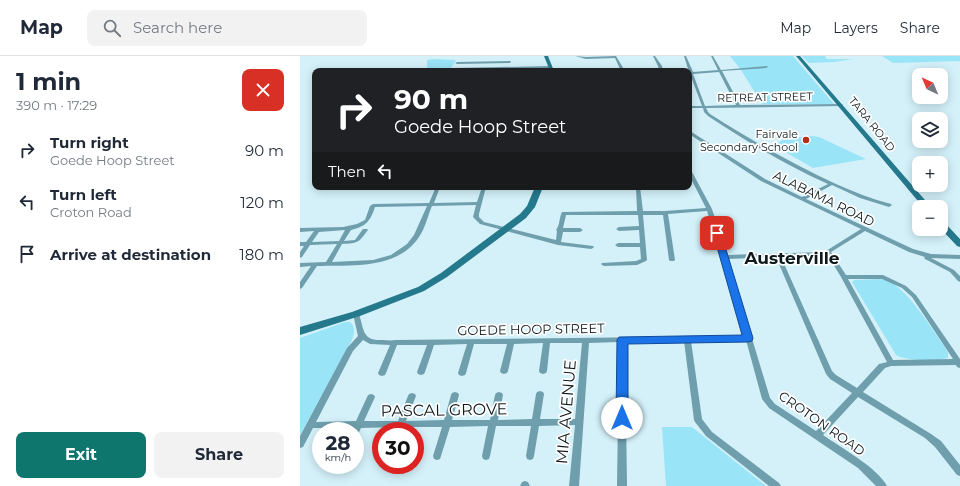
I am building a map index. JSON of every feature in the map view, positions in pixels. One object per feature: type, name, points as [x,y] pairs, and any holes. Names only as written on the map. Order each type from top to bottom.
[{"type":"street","points":[[509,68],[512,56]]},
{"type":"street","points":[[546,56],[551,68]]},
{"type":"street","points":[[576,56],[586,58],[615,56],[621,68]]},
{"type":"street","points":[[654,56],[660,68]]},
{"type":"street","points":[[685,56],[689,68]]},
{"type":"street","points":[[712,56],[739,106]]},
{"type":"street","name":"TARA ROAD","points":[[798,56],[921,200]]},
{"type":"street","points":[[454,68],[458,61],[510,62]]},
{"type":"street","points":[[692,72],[766,67]]},
{"type":"street","points":[[692,77],[709,116],[793,166],[872,201],[889,205]]},
{"type":"street","name":"RETREAT STREET","points":[[692,107],[841,105]]},
{"type":"street","name":"ALABAMA ROAD","points":[[692,134],[755,176],[865,229],[924,256],[939,258],[960,257]]},
{"type":"street","name":"CROTON ROAD","points":[[692,176],[709,209],[725,257],[766,399],[772,406],[861,465],[882,486]]},
{"type":"street","points":[[801,199],[831,184]]},
{"type":"street","points":[[300,265],[378,262],[393,256],[409,245],[417,236],[437,190]]},
{"type":"street","points":[[483,190],[476,214],[478,220],[506,230],[543,238],[558,243],[591,247]]},
{"type":"street","points":[[300,331],[356,314],[421,289],[444,275],[528,212],[534,202],[538,190]]},
{"type":"street","points":[[604,264],[637,263],[643,261],[638,190]]},
{"type":"street","points":[[300,230],[349,228],[365,222],[373,206],[479,203]]},
{"type":"street","points":[[558,243],[562,215],[564,213],[664,213],[709,209]]},
{"type":"street","points":[[664,213],[672,260]]},
{"type":"street","points":[[328,264],[349,228]]},
{"type":"street","points":[[619,229],[641,228]]},
{"type":"street","points":[[300,256],[318,229]]},
{"type":"street","points":[[725,257],[814,255],[828,252],[865,229]]},
{"type":"street","points":[[300,244],[357,241],[364,230]]},
{"type":"street","points":[[543,238],[559,232],[580,230]]},
{"type":"street","points":[[948,231],[960,244]]},
{"type":"street","points":[[618,245],[643,245]]},
{"type":"street","points":[[828,252],[844,277],[891,363]]},
{"type":"street","points":[[778,256],[829,372],[838,381],[928,436],[938,444],[960,472]]},
{"type":"street","points":[[924,256],[952,271],[960,280]]},
{"type":"street","points":[[300,287],[315,264]]},
{"type":"street","points":[[844,277],[883,277],[904,287],[914,296],[959,364]]},
{"type":"street","points":[[300,444],[350,350],[356,341],[362,336],[356,314]]},
{"type":"street","name":"GOEDE HOOP STREET","points":[[362,336],[370,342],[687,340],[748,338]]},
{"type":"street","points":[[543,371],[547,340]]},
{"type":"street","name":"MIA AVENUE","points":[[574,486],[586,340]]},
{"type":"street","points":[[622,340],[622,486]]},
{"type":"street","points":[[687,340],[698,420],[709,434],[776,486]]},
{"type":"street","points":[[504,371],[511,341]]},
{"type":"street","points":[[382,373],[395,342]]},
{"type":"street","points":[[421,372],[431,342]]},
{"type":"street","points":[[462,373],[471,342]]},
{"type":"street","points":[[818,436],[882,366],[891,363],[959,364]]},
{"type":"street","points":[[486,456],[499,394]]},
{"type":"street","points":[[530,456],[540,394]]},
{"type":"street","points":[[401,422],[412,396]]},
{"type":"street","points":[[437,456],[455,396]]},
{"type":"street","points":[[360,422],[371,397]]},
{"type":"street","name":"PASCAL GROVE","points":[[424,426],[446,424],[579,422]]},
{"type":"shaded area","points":[[730,56],[793,56],[834,104],[762,104],[741,70]]},
{"type":"shaded area","points":[[802,56],[825,56],[827,59],[853,59],[834,62],[809,63]]},
{"type":"shaded area","points":[[882,56],[960,56],[960,61],[893,63]]},
{"type":"shaded area","points":[[427,60],[456,60],[451,68],[427,68]]},
{"type":"shaded area","points":[[812,136],[819,137],[866,159],[813,168],[780,149],[776,144],[784,139]]},
{"type":"shaded area","points":[[881,279],[890,282],[899,288],[917,307],[945,347],[948,353],[948,358],[921,360],[896,355],[852,282],[854,280]]},
{"type":"shaded area","points":[[345,322],[350,322],[354,328],[352,340],[300,435],[300,338]]},
{"type":"shaded area","points":[[662,427],[692,427],[766,486],[666,486]]},
{"type":"place","name":"Fairvale Secondary School","points":[[806,140]]},
{"type":"district","name":"Austerville","points":[[792,258]]},
{"type":"route","points":[[622,418],[622,340],[748,338],[717,233]]}]
